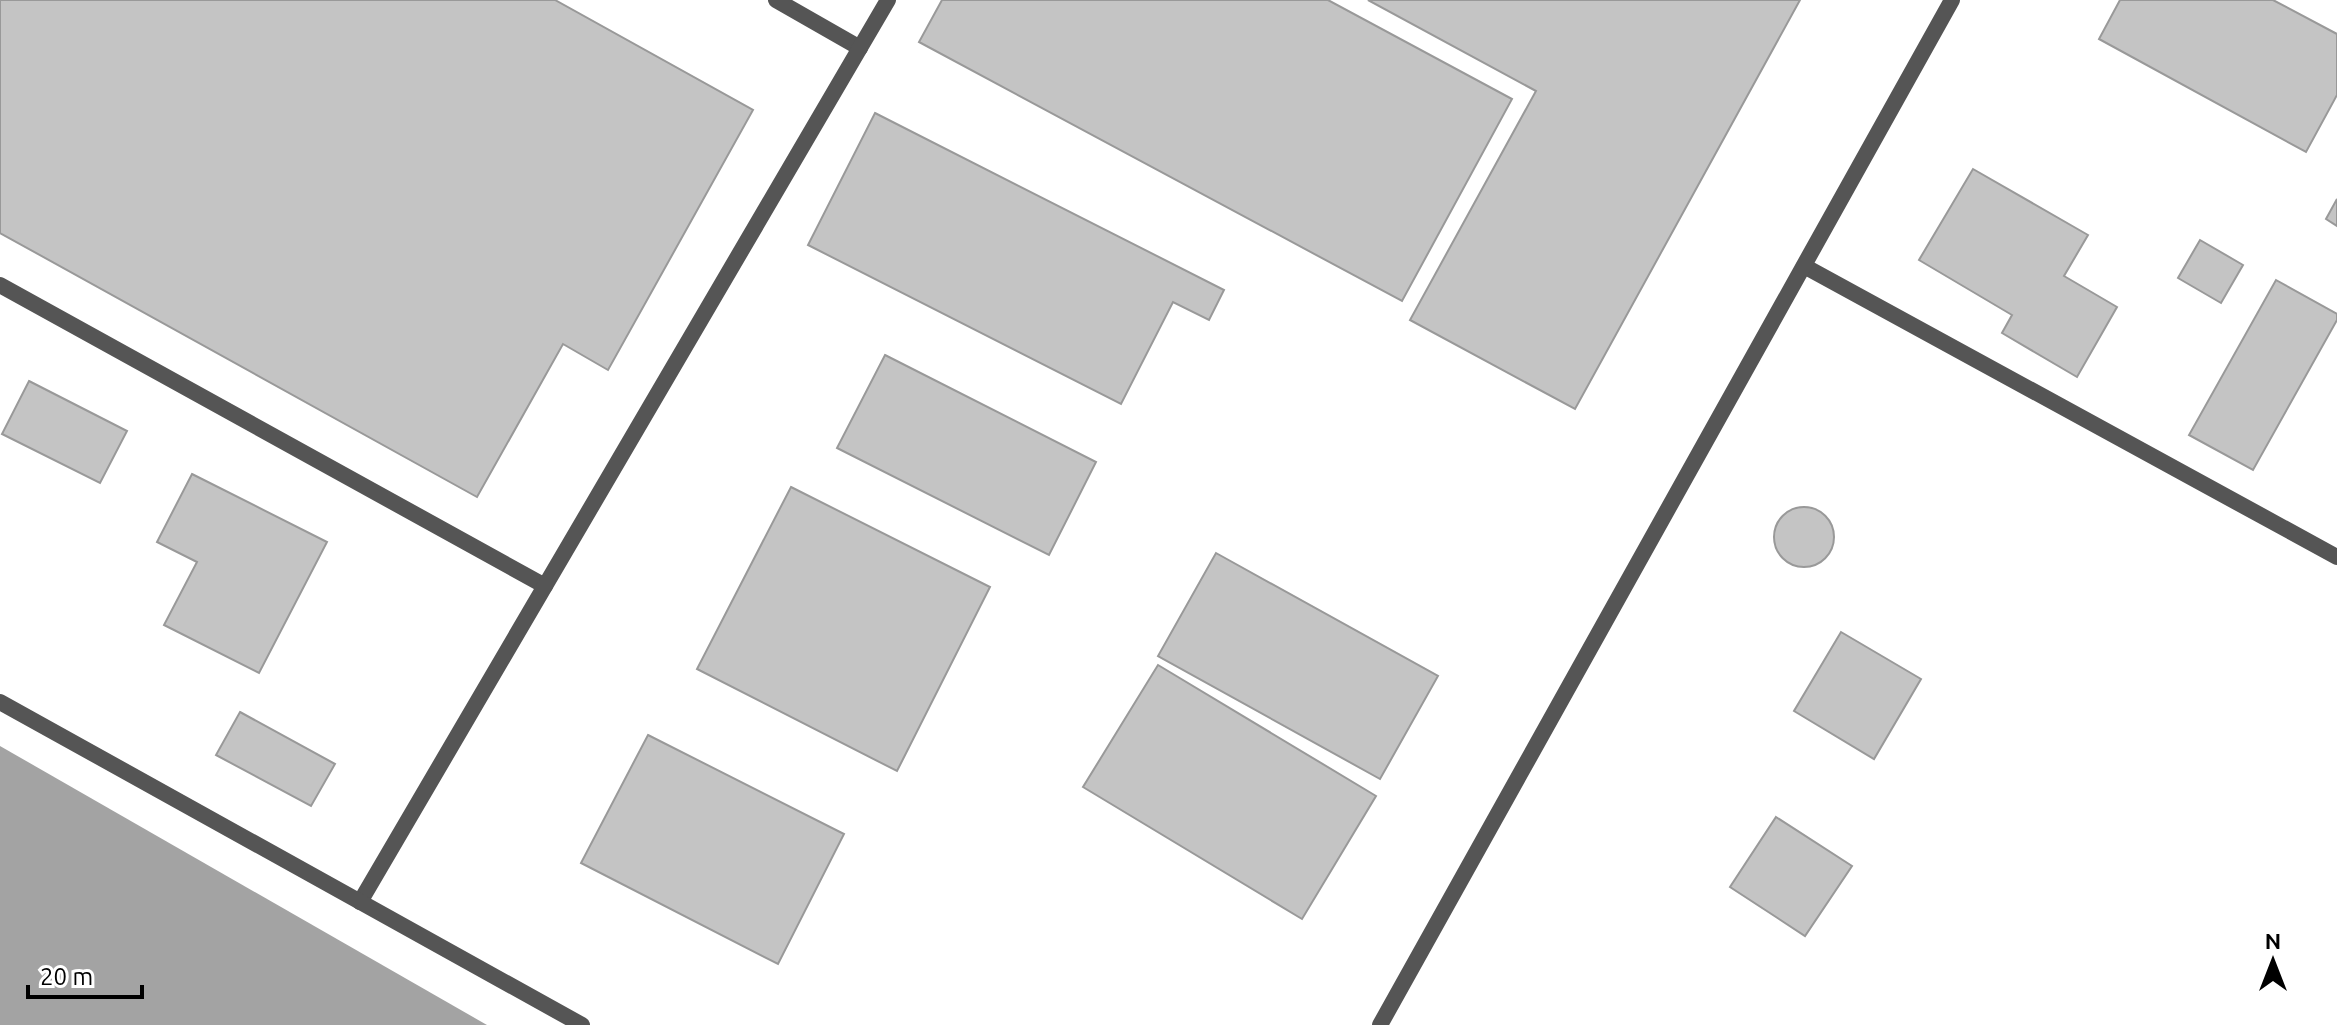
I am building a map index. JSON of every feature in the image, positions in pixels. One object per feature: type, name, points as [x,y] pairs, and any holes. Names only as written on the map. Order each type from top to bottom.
[{"type":"street","points":[[776,0],[860,48]]},
{"type":"street","points":[[360,902],[888,0]]},
{"type":"street","points":[[1380,1025],[1952,0]]},
{"type":"street","points":[[1804,266],[2337,557]]},
{"type":"street","points":[[0,285],[545,586]]},
{"type":"street","points":[[0,702],[582,1025]]},
{"type":"shaded area","points":[[0,746],[487,1025],[0,1025]]},
{"type":"building","points":[[0,0],[555,0],[753,110],[608,370],[563,344],[477,497],[0,233]]},
{"type":"building","points":[[942,0],[1328,0],[1512,99],[1402,301],[919,42]]},
{"type":"building","points":[[1368,0],[1800,0],[1575,409],[1410,320],[1536,91]]},
{"type":"building","points":[[2120,0],[2273,0],[2337,34],[2337,95],[2306,152],[2099,39]]},
{"type":"building","points":[[875,113],[1224,290],[1209,320],[1173,302],[1121,404],[808,245]]},
{"type":"building","points":[[1973,169],[2088,235],[2064,276],[2117,307],[2077,377],[2002,333],[2012,315],[1919,260]]},
{"type":"building","points":[[2337,199],[2337,226],[2326,219]]},
{"type":"building","points":[[2200,240],[2243,265],[2221,303],[2178,278]]},
{"type":"building","points":[[2276,280],[2337,314],[2337,320],[2253,470],[2189,435]]},
{"type":"building","points":[[885,355],[1096,462],[1049,555],[837,448]]},
{"type":"building","points":[[29,381],[127,431],[100,483],[2,434]]},
{"type":"building","points":[[192,474],[327,542],[259,673],[164,625],[197,562],[157,542]]},
{"type":"building","points":[[791,487],[990,587],[897,771],[697,669]]},
{"type":"building","points":[[1804,507],[1825,516],[1834,537],[1825,558],[1804,567],[1783,558],[1774,537],[1783,516]]},
{"type":"building","points":[[1216,553],[1438,676],[1380,779],[1158,656]]},
{"type":"building","points":[[1841,632],[1921,679],[1874,759],[1794,711]]},
{"type":"building","points":[[1158,665],[1376,796],[1302,919],[1083,787]]},
{"type":"building","points":[[240,712],[335,764],[311,806],[216,755]]},
{"type":"building","points":[[648,735],[844,834],[778,964],[581,863]]},
{"type":"building","points":[[1776,817],[1852,866],[1805,936],[1730,887]]}]
